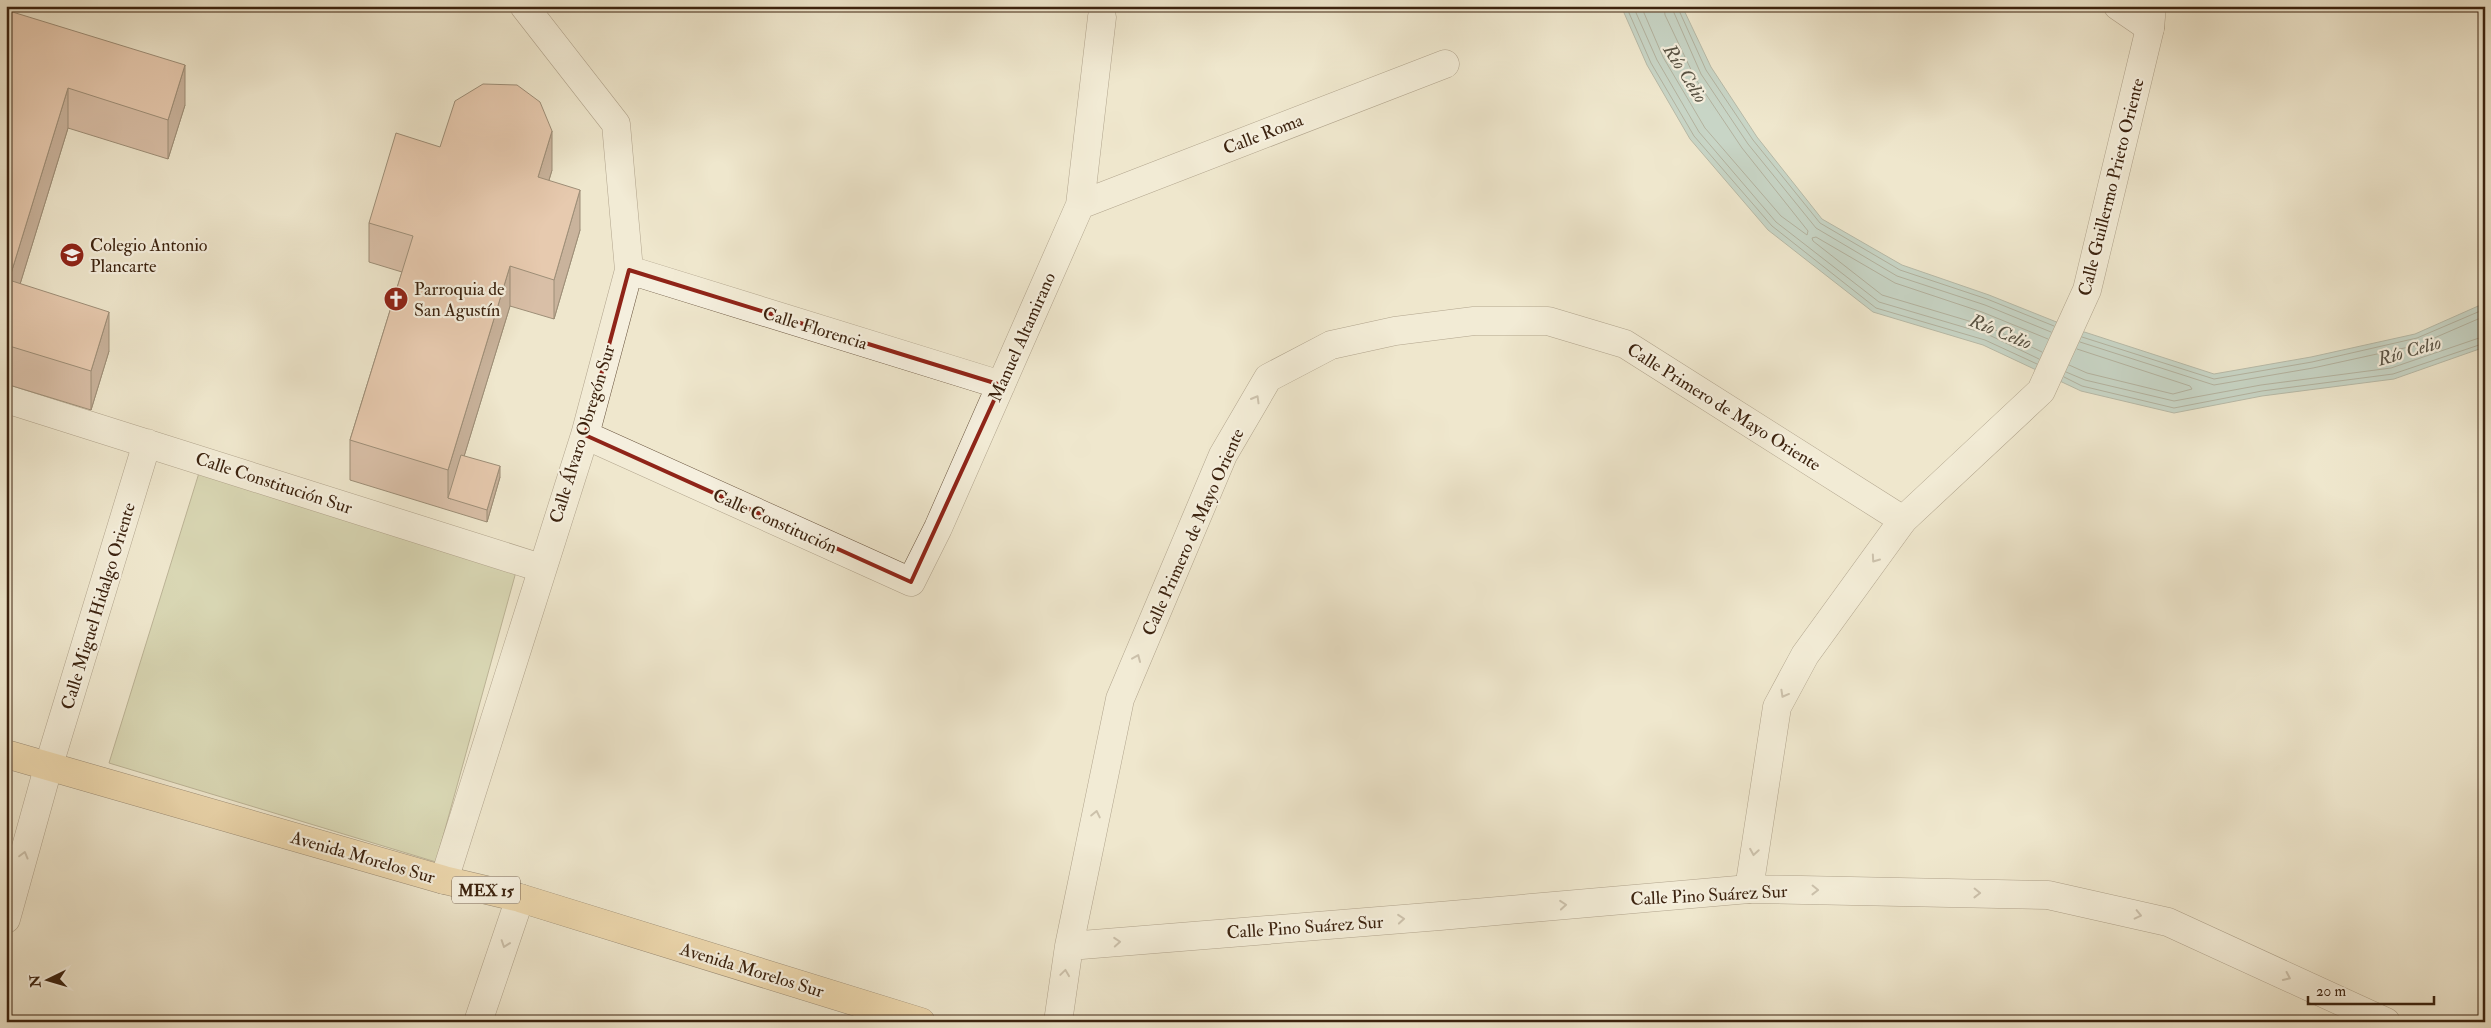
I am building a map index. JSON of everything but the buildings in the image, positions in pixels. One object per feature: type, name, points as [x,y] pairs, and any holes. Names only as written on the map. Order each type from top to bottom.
[{"type":"main road","name":"Avenida Morelos Sur","points":[[6,754],[48,768],[444,880],[520,898],[921,1022]]},
{"type":"street","name":"Calle Álvaro Obregón Sur","points":[[444,880],[541,568],[585,435],[628,270],[616,124],[524,6]]},
{"type":"street","points":[[2118,6],[2151,17]]},
{"type":"street","name":"Manuel Altamirano","points":[[938,528],[1080,205],[1104,12]]},
{"type":"street","name":"Calle Guillermo Prieto Oriente","points":[[1749,889],[1777,707],[1805,655],[1904,520],[2041,391],[2087,290],[2151,17]]},
{"type":"street","name":"Calle Roma","points":[[1080,205],[1445,64]]},
{"type":"street","name":"Calle Florencia","points":[[628,270],[1001,385]]},
{"type":"street","name":"Calle Primero de Mayo Oriente","points":[[1058,1022],[1069,946],[1120,699],[1223,455],[1268,378],[1331,345],[1395,332],[1474,321],[1548,321],[1625,344],[1904,520]]},
{"type":"street","name":"Calle Constitución Sur","points":[[6,399],[541,568]]},
{"type":"street","name":"Calle Constitución","points":[[585,435],[911,582],[938,528]]},
{"type":"street","name":"Calle Miguel Hidalgo Oriente","points":[[6,919],[48,768],[147,443]]},
{"type":"street","name":"Calle Pino Suárez Sur","points":[[1069,946],[1749,889],[2048,895],[2168,922],[2386,1022]]},
{"type":"street","points":[[478,1022],[520,898]]},
{"type":"highlighted area","points":[[629,270],[1001,385],[911,582],[585,435]]},
{"type":"green space","points":[[203,460],[522,550],[436,862],[109,763]]},
{"type":"water","name":"Río Celio","points":[[1621,6],[1682,6],[1711,67],[1757,137],[1822,219],[1902,265],[1989,295],[2069,327],[2214,374],[2311,357],[2415,334],[2485,303],[2485,347],[2394,379],[2262,396],[2174,413],[2081,391],[1983,345],[1873,312],[1768,230],[1690,139],[1647,65]]},
{"type":"place","name":"Colegio Antonio Plancarte","points":[[72,255]]},
{"type":"place","name":"Parroquia de San Agustín","points":[[396,299]]}]
